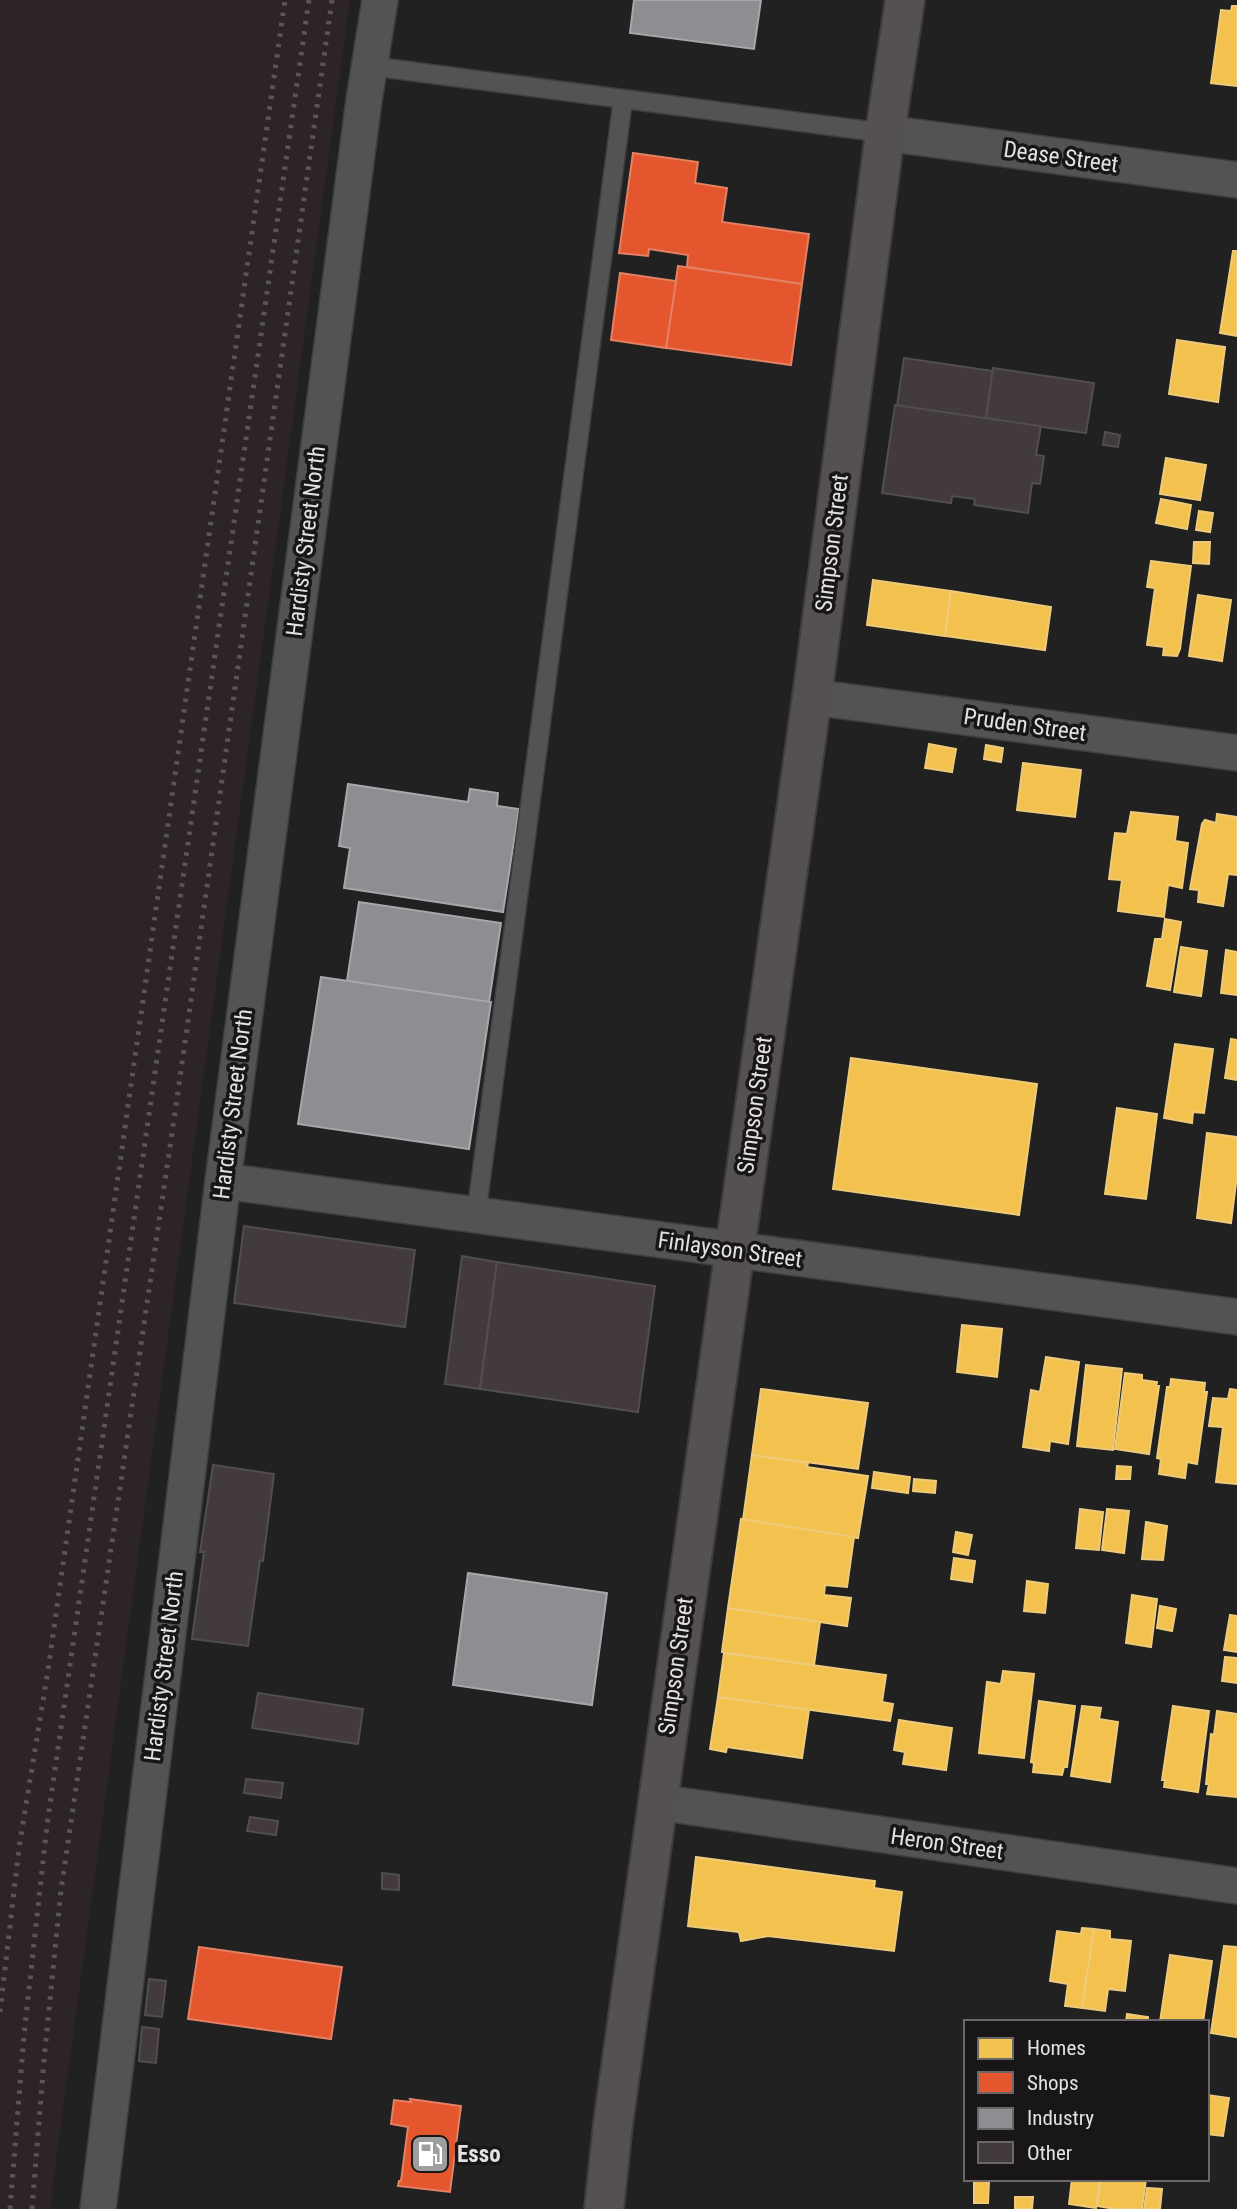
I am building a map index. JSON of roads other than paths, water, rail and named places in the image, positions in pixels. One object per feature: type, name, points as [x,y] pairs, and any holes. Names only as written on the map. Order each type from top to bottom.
[{"type":"main road","name":"Simpson Street","points":[[604,2209],[612,2124],[812,696],[885,133],[905,0]]},
{"type":"street","name":"Hardisty Street North","points":[[98,2209],[223,1181],[380,0]]},
{"type":"street","name":"Dease Street","points":[[885,133],[1237,180]]},
{"type":"street","name":"Pruden Street","points":[[812,696],[1237,753]]},
{"type":"street","name":"Finlayson Street","points":[[223,1181],[1237,1317]]},
{"type":"street","name":"Heron Street","points":[[657,1802],[1237,1886]]},
{"type":"lane","points":[[370,66],[885,133]]},
{"type":"lane","points":[[476,1216],[623,99]]},
{"type":"railway","points":[[0,2012],[19,1848],[48,1670],[285,0]]},
{"type":"railway","points":[[10,2209],[24,2035],[47,1825],[309,0]]},
{"type":"railway","points":[[32,2209],[61,1890],[178,1092],[332,0]]},
{"type":"place","name":"Esso","points":[[430,2154]]}]
